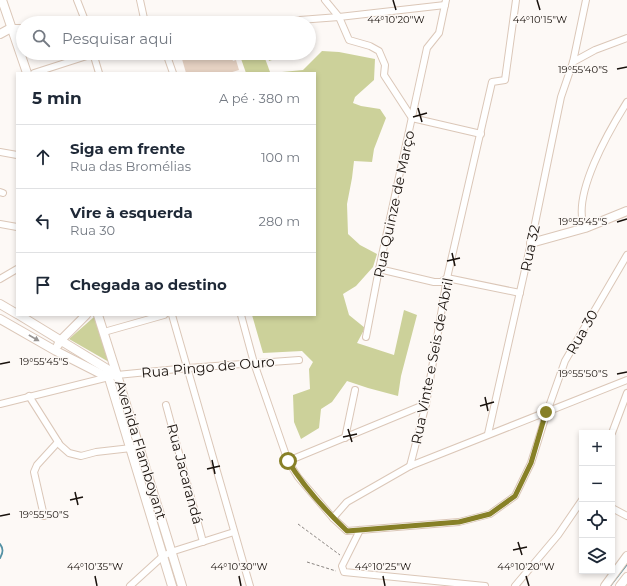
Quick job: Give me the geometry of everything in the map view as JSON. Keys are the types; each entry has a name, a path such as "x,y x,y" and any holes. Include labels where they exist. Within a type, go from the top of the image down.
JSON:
{"street":[{"path":"2,0 16,42"},
{"path":"77,0 83,16"},
{"path":"140,0 143,16"},
{"path":"325,0 339,17 349,40 370,46 379,51 385,65 384,75 412,118 481,134"},
{"name":"Rua Vinte e Seis de Abril","path":"410,466 426,404 448,278 492,82 505,80 516,0"},
{"name":"Rua 32","path":"488,434 531,244 561,97 573,62 586,0"},
{"path":"316,19 339,17 446,2"},
{"name":"Rua Quinze de Março","path":"366,337 379,269 427,48 439,33 446,2"},
{"path":"0,34 11,28 16,28"},
{"path":"573,62 595,50 627,38"},
{"path":"22,60 27,72"},
{"path":"37,72 72,60"},
{"path":"95,60 100,72"},
{"path":"168,60 173,72"},
{"path":"585,228 581,221 582,197 587,178 614,122 627,102"},
{"path":"0,152 16,155"},
{"path":"531,244 585,228 627,211"},
{"path":"0,224 16,227"},
{"name":"Rua 30","path":"333,518 347,531 459,522 490,514 515,496 531,463 546,412 565,361 627,255"},
{"path":"379,269 434,282 441,282 448,278 520,293"},
{"path":"0,279 16,270"},
{"path":"0,304 16,313"},
{"path":"21,316 117,375"},
{"path":"56,351 60,341 85,316"},
{"name":"Avenida Flamboyant","path":"98,316 182,586"},
{"path":"104,332 160,316"},
{"path":"172,316 250,586"},
{"path":"241,316 254,363 288,461 298,477 333,518 347,502 410,466 627,380"},
{"path":"0,319 56,351 109,378"},
{"name":"Rua Pingo de Ouro","path":"0,404 117,375 300,360"},
{"name":"Avenida Flamboyant","path":"109,378 129,449 172,586"},
{"path":"346,438 355,390"},
{"path":"613,430 627,393"},
{"path":"29,396 60,445 69,452 81,456 96,452 140,447"},
{"path":"288,461 426,404"},
{"name":"Rua Jacarandá","path":"166,405 203,542"},
{"path":"44,516 34,472 36,465 58,442"},
{"path":"515,586 558,535 581,502"},
{"path":"615,510 627,516"},
{"path":"360,530 342,566 343,571 485,586"},
{"path":"130,586 163,556 234,532"},
{"path":"605,586 627,556"},
{"path":"620,586 627,577"}],"path":[{"path":"298,524 311,535 346,559"},
{"path":"307,562 335,572 343,571"}],"green space":[{"path":"322,51 339,52 375,59 374,80 355,97 353,103 380,109 386,118 374,149 372,162 354,161 347,204 348,234 360,245 377,254 373,267 356,286 343,294 349,315 365,328 357,343 394,355 404,310 417,315 401,376 398,396 347,381 332,402 321,409 319,428 301,439 294,422 293,395 310,389 309,369 313,362 302,351 263,353 252,316 316,316 316,72 282,72 303,70 313,60 316,60 316,57"},
{"path":"241,60 266,60 270,72 246,72"},
{"path":"94,317 109,362 69,339"}],"building":[{"path":"182,60 236,60 239,70 232,72 186,72"}],"waterway":[{"path":"0,544 3,551 0,558"},
{"path":"610,586 627,564"}],"route":[{"path":"288,461 298,477 333,518 347,531 459,522 490,514 515,496 531,463 546,412"}]}
